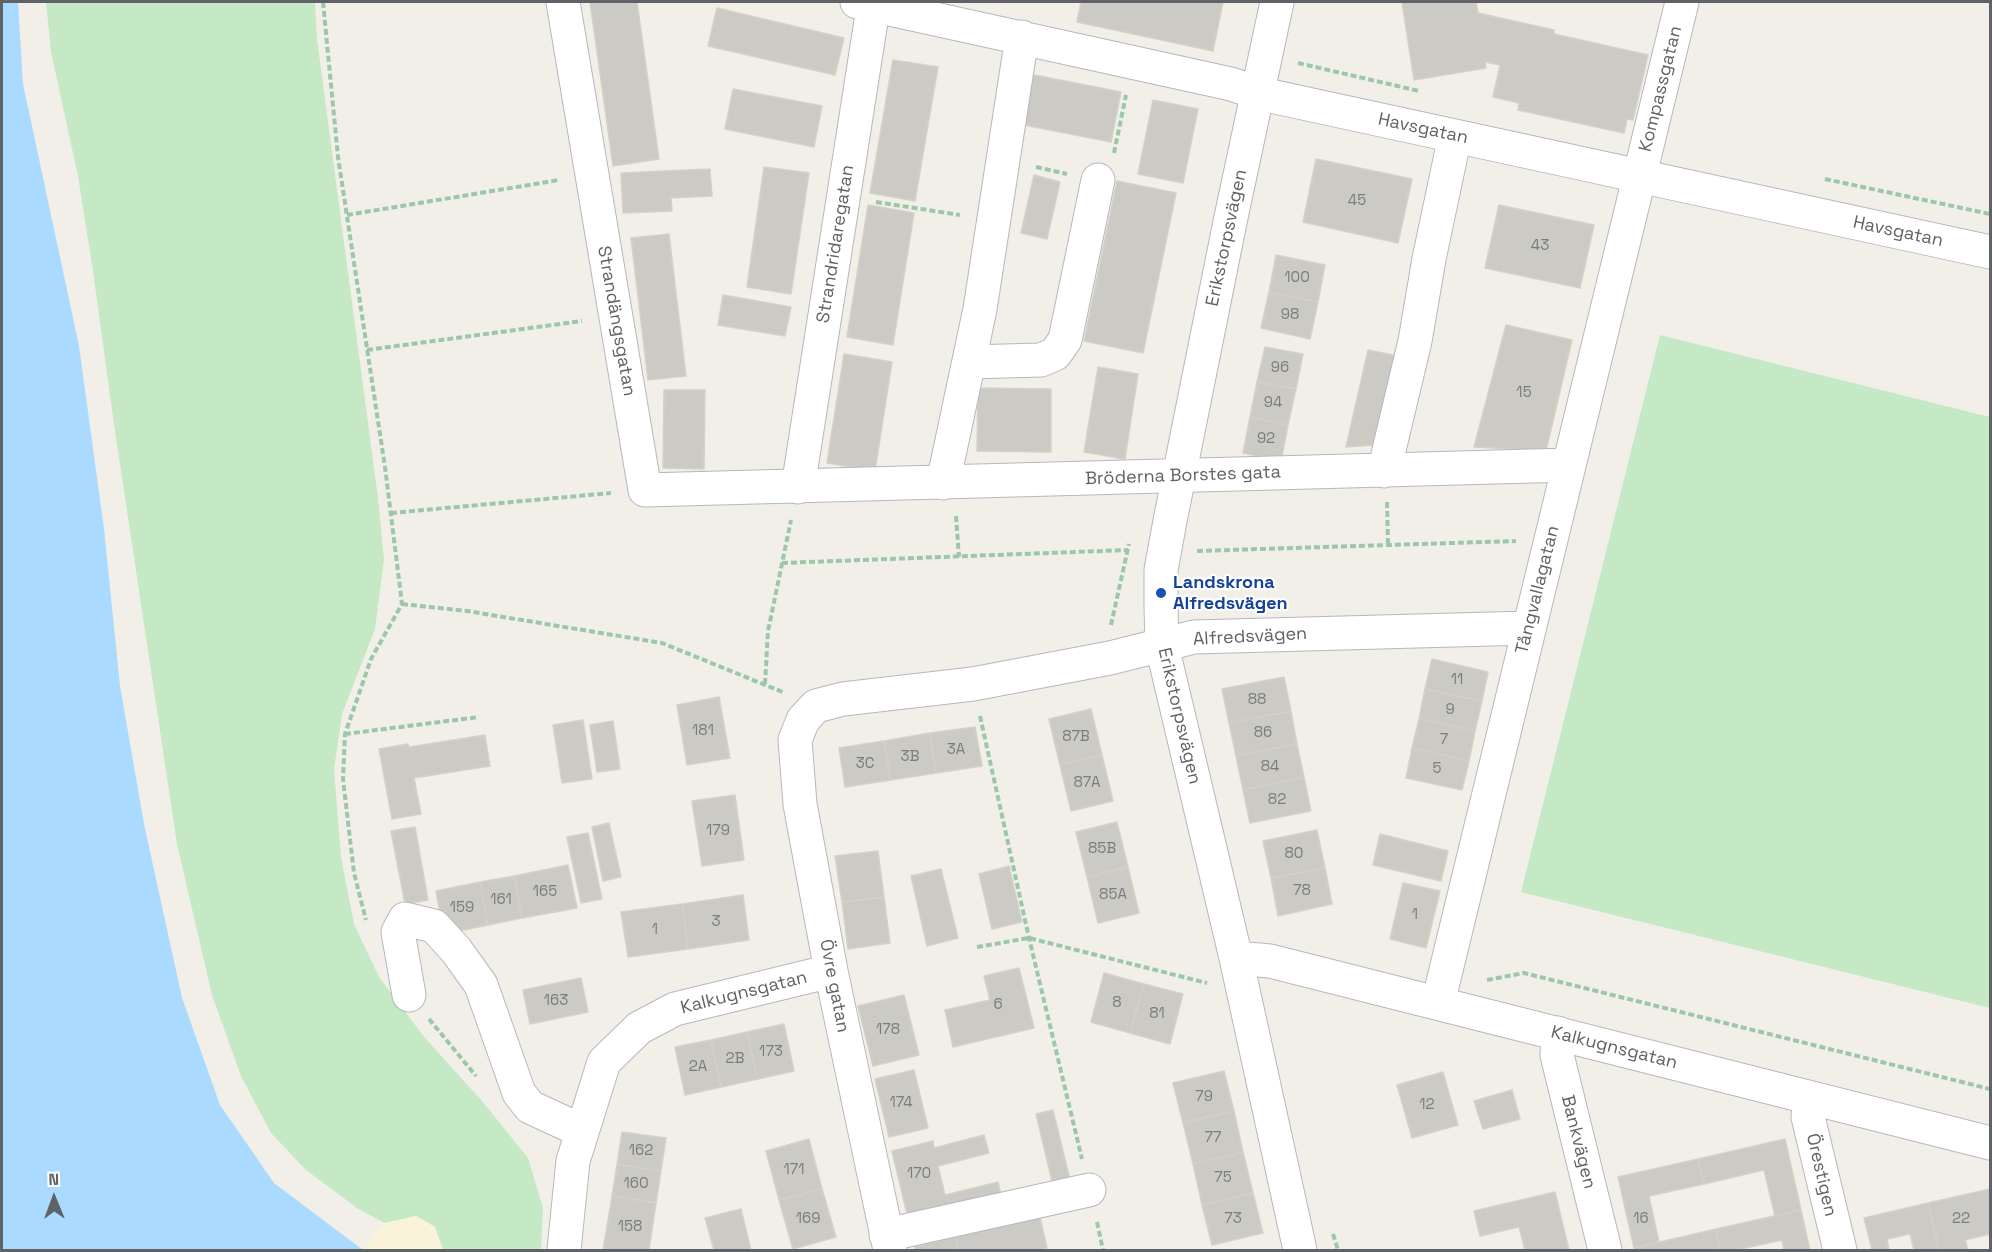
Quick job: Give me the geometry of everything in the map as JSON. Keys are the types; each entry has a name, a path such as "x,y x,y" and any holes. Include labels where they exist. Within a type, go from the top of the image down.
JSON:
{"street":[{"name":"Strandängsgatan","path":"563,2 645,489"},
{"name":"Erikstorpsvägen","path":"1277,2 1161,570 1162,646 1236,958 1300,1251"},
{"name":"Kompassgatan","path":"1639,176 1682,2"},
{"name":"Havsgatan","path":"868,3 1232,84 1257,93 1990,252"},
{"name":"Strandridaregatan","path":"798,487 843,196 868,3"},
{"path":"950,497 969,362 980,309 1022,37"},
{"path":"1385,484 1455,136"},
{"name":"Tångvallagatan","path":"1441,988 1639,176"},
{"path":"969,362 1041,360 1055,354 1065,340 1098,180"},
{"name":"Bröderna Borstes gata","path":"798,487 950,497 1179,476 1385,484 1569,465"},
{"path":"645,489 798,487"},
{"name":"Alfredsvägen","path":"809,713 843,699 973,684 1210,636 1529,628"},
{"name":"Övre gatan","path":"809,713 795,740 800,804 831,971 887,1246"},
{"path":"409,995 398,932 405,919 434,926 456,950 481,985 519,1093 530,1107 582,1131 573,1161 564,1251"},
{"name":"Kalkugnsgatan","path":"1236,958 1270,961 1441,988 1558,1033 1990,1143"},
{"name":"Kalkugnsgatan","path":"582,1131 604,1062 639,1028 675,1009 831,971"},
{"name":"Bankvägen","path":"1558,1033 1557,1055 1605,1251"},
{"name":"Örestigen","path":"1810,1099 1808,1117 1840,1251"},
{"path":"887,1246 1089,1190"}],"path":[{"path":"322,2 338,157 391,513 402,604 467,611 662,643 765,684 809,713"},
{"path":"1003,159 1108,183 1127,92"},
{"path":"347,215 592,175"},
{"path":"843,196 994,220"},
{"path":"367,350 616,317"},
{"path":"1385,484 1388,545"},
{"path":"765,684 768,631 798,487"},
{"path":"391,513 645,489"},
{"path":"950,497 959,557"},
{"path":"1194,560 1198,541"},
{"path":"1196,551 1524,541"},
{"path":"782,563 1128,550"},
{"path":"973,684 1029,938 1103,1251"},
{"path":"345,734 479,717"},
{"path":"977,947 1029,938 1242,992"},
{"path":"1441,988 1524,973 1990,1089"},
{"path":"1332,1229 1338,1251"}],"green space":[{"path":"46,2 315,2 317,39 378,498 384,560 375,629 342,714 334,769 341,857 354,924 379,977 425,1038 482,1101 528,1158 543,1208 541,1250 443,1250 435,1227 416,1216 385,1223 357,1208 306,1170 271,1133 241,1076 212,995 177,844 93,271 78,176 51,52"},
{"path":"1660,335 1990,417 1990,1008 1521,892"}],"sand":[{"path":"416,1216 435,1227 443,1250 363,1250 385,1223"}],"water":[{"path":"2,2 18,2 23,84 79,346 104,529 120,686 144,824 182,998 220,1105 274,1183 363,1250 2,1250"}],"building":[{"path":"590,2 637,2 659,159 613,166"},
{"path":"1081,2 1223,2 1213,51 1077,22"},
{"path":"1402,2 1476,2 1478,13 1554,30 1554,34 1648,55 1633,120 1627,119 1624,133 1518,110 1519,103 1493,97 1500,65 1485,62 1486,68 1414,80"},
{"path":"717,8 844,38 835,75 708,46"},
{"path":"893,60 938,67 915,201 870,193"},
{"path":"1029,74 1121,92 1111,142 1019,124"},
{"path":"733,89 822,106 814,147 725,129"},
{"path":"1153,100 1198,109 1183,183 1138,174"},
{"path":"1316,159 1412,179 1398,243 1303,222"},
{"path":"764,167 809,173 791,294 747,287"},
{"path":"710,169 712,196 671,198 672,211 623,213 621,173"},
{"path":"1034,175 1060,182 1047,239 1021,233"},
{"path":"1117,181 1176,193 1143,353 1084,341"},
{"path":"868,205 914,213 893,345 847,337"},
{"path":"1499,205 1594,225 1580,288 1485,268"},
{"path":"669,234 686,376 648,380 631,238"},
{"path":"1276,255 1325,265 1318,302 1269,292"},
{"path":"1269,292 1318,302 1310,339 1261,328"},
{"path":"723,295 791,307 785,336 718,325"},
{"path":"1506,325 1572,340 1546,451 1474,447"},
{"path":"1265,347 1303,354 1296,389 1257,382"},
{"path":"1368,350 1398,356 1375,445 1346,447"},
{"path":"844,354 892,362 875,471 827,463"},
{"path":"1098,367 1138,374 1125,459 1084,452"},
{"path":"1257,382 1296,389 1288,425 1250,417"},
{"path":"978,388 1051,389 1051,452 977,451"},
{"path":"664,390 705,390 704,469 663,468"},
{"path":"1250,417 1288,425 1281,461 1243,453"},
{"path":"1432,659 1488,672 1482,701 1425,689"},
{"path":"1284,677 1291,711 1229,723 1222,689"},
{"path":"1425,689 1482,701 1475,731 1419,719"},
{"path":"719,697 730,758 687,765 677,705"},
{"path":"1091,709 1102,755 1060,765 1049,719"},
{"path":"1291,711 1297,744 1236,756 1229,723"},
{"path":"1419,719 1475,731 1469,761 1412,748"},
{"path":"583,720 592,779 562,783 553,725"},
{"path":"613,721 620,769 597,772 590,725"},
{"path":"975,727 982,766 936,773 930,733"},
{"path":"930,733 936,773 891,780 884,741"},
{"path":"485,735 490,766 414,778 421,814 392,819 379,749 408,744 409,747"},
{"path":"884,741 891,780 845,787 839,748"},
{"path":"1297,744 1304,777 1243,790 1236,756"},
{"path":"1412,748 1469,761 1462,790 1406,778"},
{"path":"1102,755 1113,801 1071,811 1060,765"},
{"path":"1304,777 1311,811 1250,823 1243,790"},
{"path":"735,795 744,860 702,866 692,801"},
{"path":"1117,822 1128,867 1087,877 1076,832"},
{"path":"609,823 621,877 603,881 592,827"},
{"path":"415,827 428,900 405,904 391,831"},
{"path":"1317,830 1325,868 1271,878 1263,841"},
{"path":"588,833 602,899 581,903 567,837"},
{"path":"1380,834 1448,851 1441,881 1373,865"},
{"path":"878,851 884,897 842,902 835,856"},
{"path":"568,865 577,908 522,918 514,876"},
{"path":"1009,866 1022,922 992,929 979,874"},
{"path":"1128,867 1139,913 1098,923 1087,877"},
{"path":"1325,868 1332,904 1278,916 1271,878"},
{"path":"941,869 958,938 927,946 911,876"},
{"path":"514,876 522,918 488,925 480,882"},
{"path":"480,882 488,925 444,934 436,891"},
{"path":"1403,883 1440,891 1426,948 1390,939"},
{"path":"743,895 749,940 688,949 682,904"},
{"path":"884,897 890,943 848,949 842,902"},
{"path":"682,904 688,949 628,957 621,912"},
{"path":"1019,968 1034,1028 953,1047 945,1010 990,1000 984,976"},
{"path":"1104,973 1144,984 1130,1033 1091,1022"},
{"path":"581,978 588,1012 530,1024 523,990"},
{"path":"1144,984 1183,994 1170,1044 1130,1033"},
{"path":"904,995 919,1055 873,1066 858,1006"},
{"path":"784,1024 794,1071 758,1079 747,1032"},
{"path":"747,1032 758,1079 721,1087 711,1040"},
{"path":"711,1040 721,1087 685,1095 675,1047"},
{"path":"914,1070 928,1128 889,1137 875,1079"},
{"path":"1224,1071 1234,1111 1183,1123 1173,1083"},
{"path":"1443,1072 1458,1125 1412,1138 1397,1085"},
{"path":"1512,1090 1520,1119 1483,1129 1474,1101"},
{"path":"1053,1110 1070,1180 1053,1185 1036,1114"},
{"path":"1234,1111 1243,1152 1193,1164 1183,1123"},
{"path":"622,1132 666,1138 661,1171 617,1164"},
{"path":"984,1135 989,1153 938,1166 945,1195 998,1182 1002,1199 909,1222 892,1151 933,1141 934,1148"},
{"path":"809,1139 822,1189 779,1200 766,1151"},
{"path":"1785,1139 1801,1210 1775,1216 1764,1170 1704,1184 1698,1159"},
{"path":"1243,1152 1253,1193 1202,1205 1193,1164"},
{"path":"1698,1159 1704,1184 1649,1196 1659,1242 1634,1248 1618,1177"},
{"path":"617,1164 661,1171 656,1203 612,1196"},
{"path":"822,1189 836,1237 793,1249 779,1200"},
{"path":"1990,1189 1990,1234 1965,1240 1968,1250 1939,1250 1928,1203"},
{"path":"1555,1192 1569,1250 1525,1250 1519,1227 1480,1236 1474,1211"},
{"path":"1253,1193 1263,1233 1212,1245 1202,1205"},
{"path":"612,1196 656,1203 649,1250 603,1250"},
{"path":"1928,1203 1939,1250 1914,1250 1910,1234 1887,1239 1889,1250 1872,1250 1864,1218"},
{"path":"741,1209 751,1250 714,1250 705,1218"},
{"path":"1801,1210 1810,1250 1784,1250 1782,1240 1736,1250 1720,1250 1716,1229"},
{"path":"1040,1217 1047,1248 959,1250 955,1237"},
{"path":"1716,1229 1720,1250 1635,1250 1634,1248"},
{"path":"955,1237 959,1250 915,1250 915,1247"}],"place":[{"name":"Landskrona Alfredsvägen","path":"1161,593"}]}
